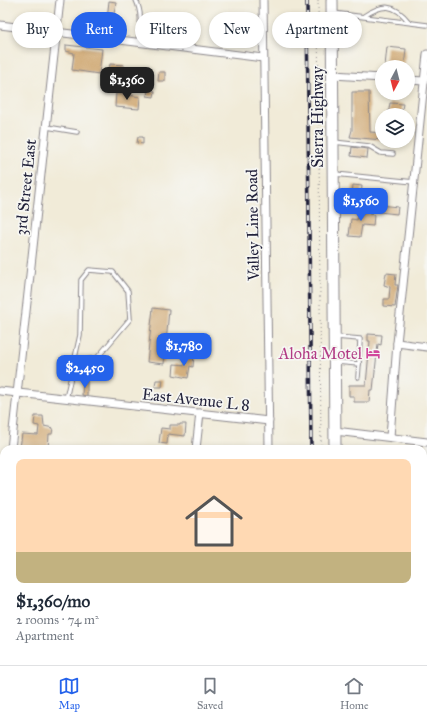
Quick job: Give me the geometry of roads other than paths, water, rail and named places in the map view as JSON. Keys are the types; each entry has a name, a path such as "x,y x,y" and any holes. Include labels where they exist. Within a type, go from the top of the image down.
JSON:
{"main road":[{"name":"Sierra Highway","path":"332,0 332,12"},
{"name":"Sierra Highway","path":"333,48 333,337 335,445"}],"street":[{"name":"3rd Street East","path":"58,12 60,0"},
{"name":"Valley Line Road","path":"263,0 269,445"},
{"path":"0,25 12,26"},
{"path":"63,33 135,43"},
{"name":"3rd Street East","path":"11,445 54,48"},
{"path":"180,48 263,58"},
{"path":"390,437 397,343 427,59"},
{"path":"333,74 375,77"},
{"path":"415,80 425,81"},
{"path":"397,343 427,347"},
{"name":"East Avenue L 8","path":"0,392 200,413 269,422"},
{"path":"196,445 200,413"},
{"path":"335,432 427,442"}],"lane":[{"path":"136,0 141,12"},
{"path":"364,17 375,9 387,7 402,14 408,22"},
{"path":"364,17 427,25"},
{"path":"46,127 77,132"},
{"path":"332,142 369,146 381,153 393,154"},
{"path":"333,174 414,182"},
{"path":"66,399 73,362 80,335 81,280 89,270 113,272 128,291 130,319 97,358 73,362"},
{"path":"333,337 360,339 358,377"},
{"path":"334,362 359,364"}],"railway":[{"path":"307,0 311,445"}],"place":[{"name":"Aloha Motel","path":"373,353"}]}
